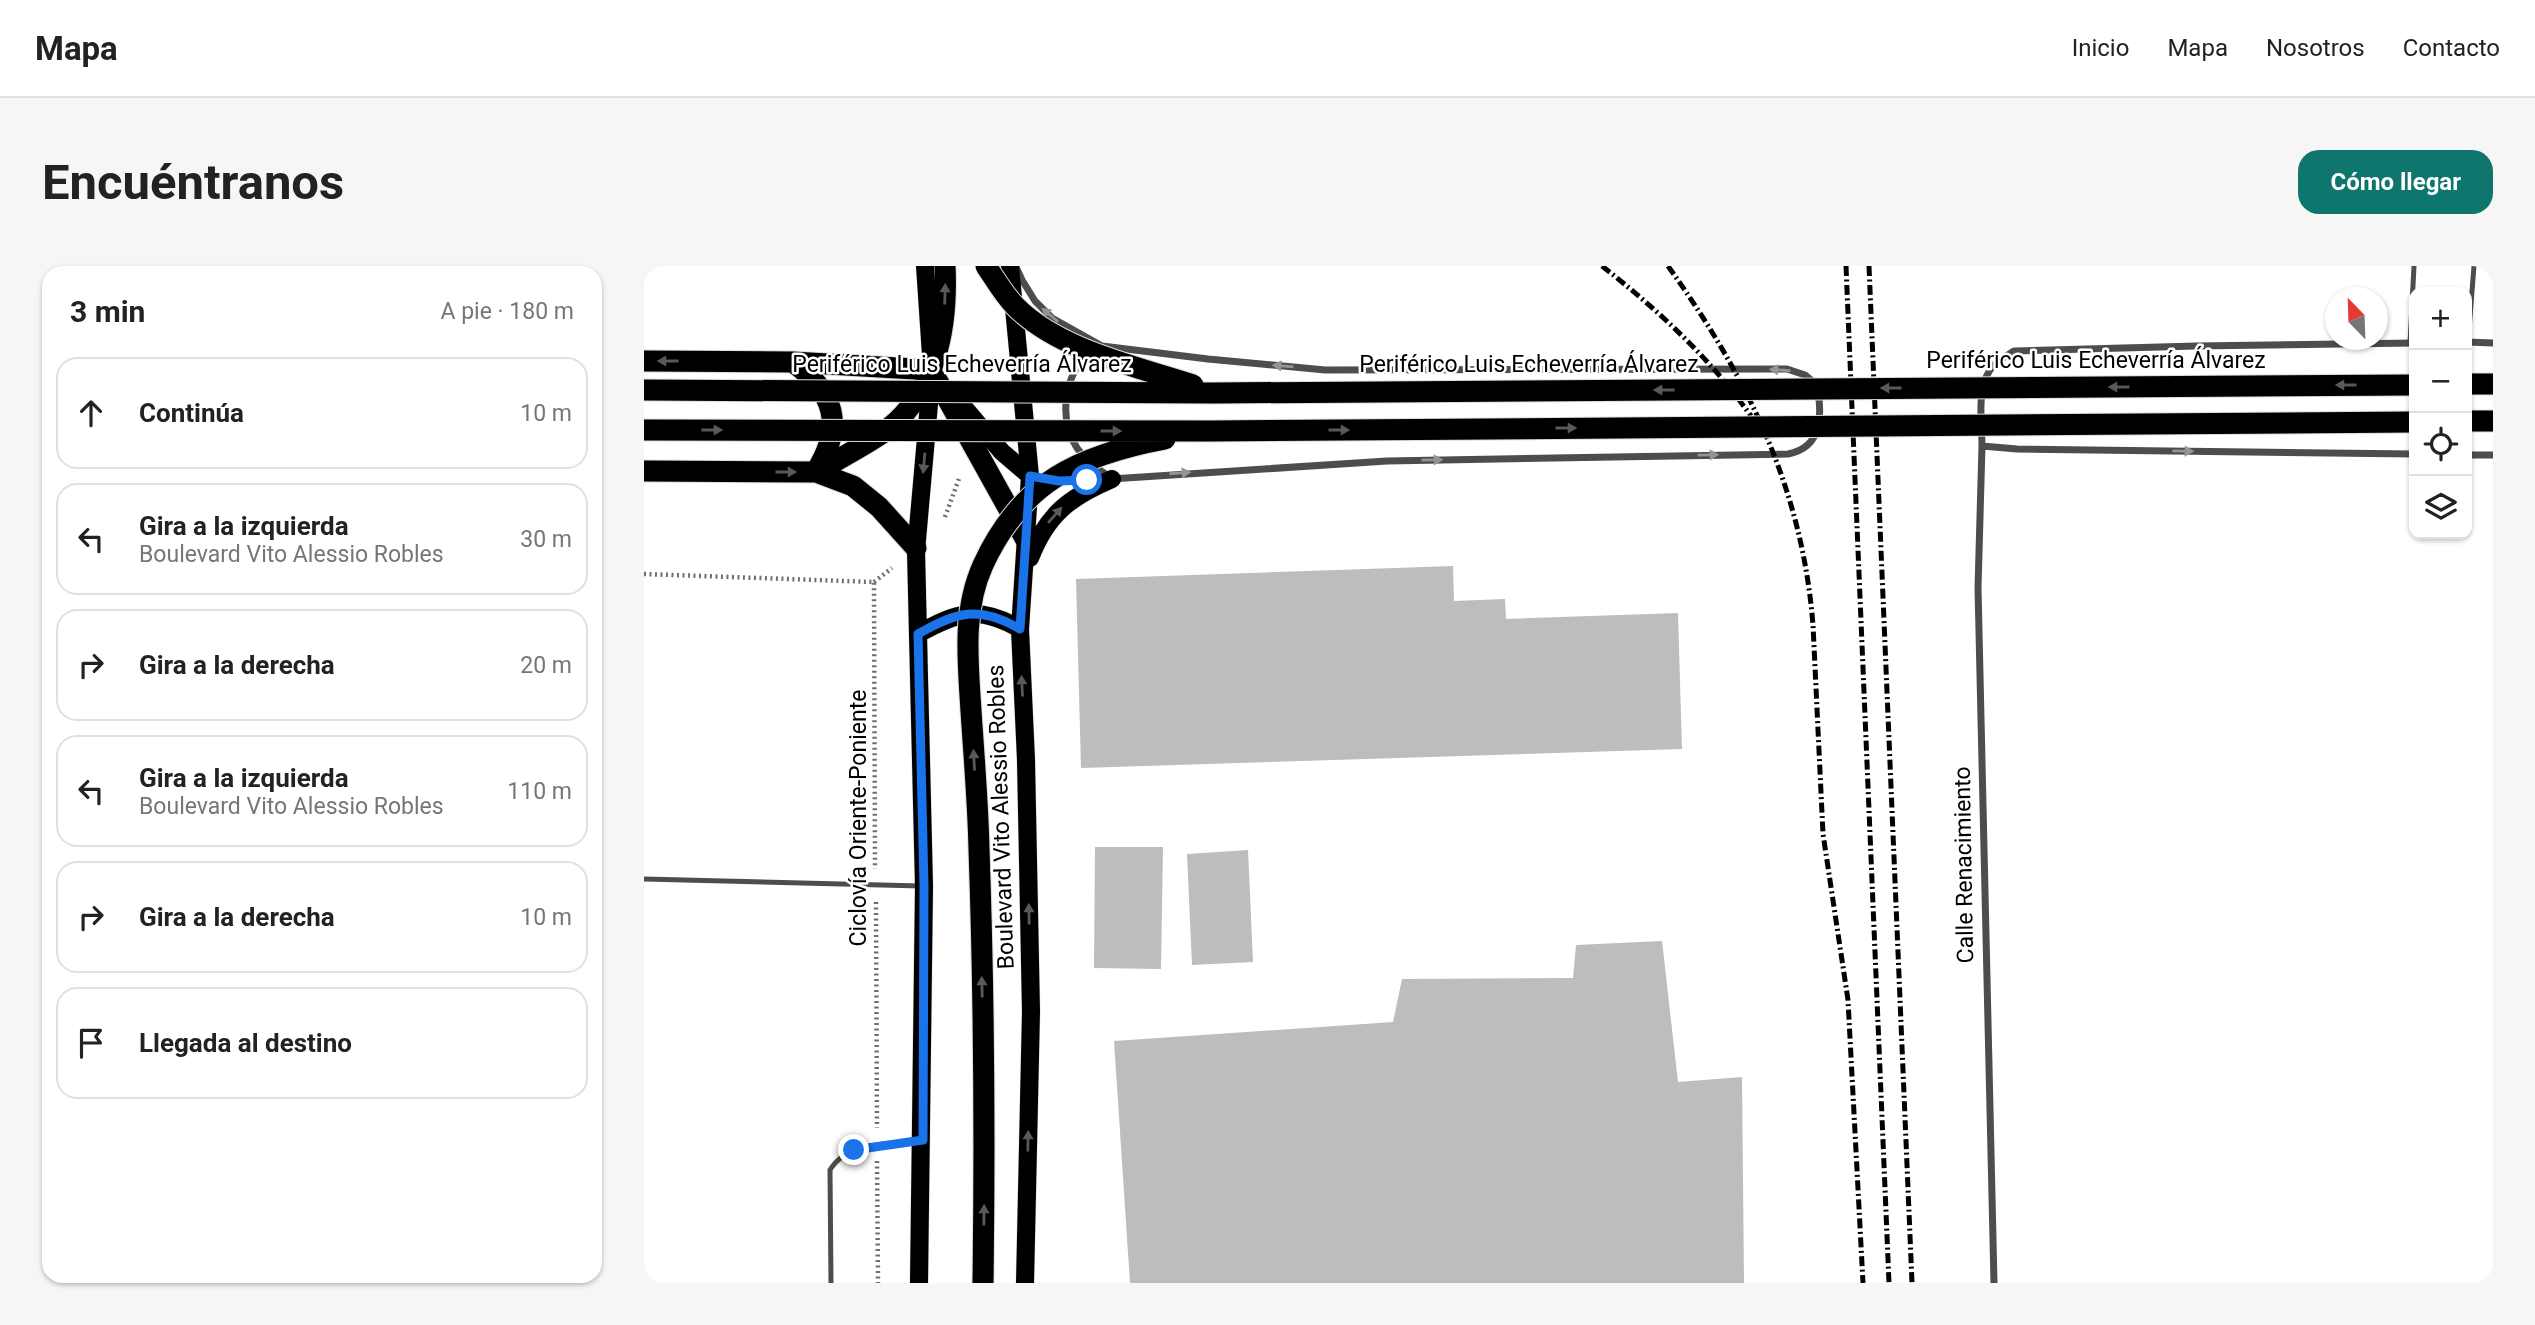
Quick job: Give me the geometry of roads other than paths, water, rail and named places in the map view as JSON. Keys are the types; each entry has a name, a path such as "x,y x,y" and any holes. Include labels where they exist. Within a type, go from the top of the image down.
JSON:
{"highway":[{"path":"816,472 882,433 911,407 932,370 943,327 945,266"},
{"path":"986,266 1013,305 1063,340 1215,393"},
{"path":"644,360 793,362 932,370"},
{"path":"793,362 814,377 828,399 833,425 829,450 816,472"},
{"path":"932,370 1027,540"},
{"path":"2472,384 2493,384"},
{"name":"Periférico Luis Echeverría Álvarez","path":"644,390 1215,393 2409,385"},
{"path":"2472,421 2493,421"},
{"path":"644,430 1211,431 2409,422"},
{"path":"984,1283 985,1142 981,927 968,655 970,604 982,567 998,536 1026,498 1064,471 1102,455 1144,443 1211,431"},
{"path":"644,471 816,472 853,486 879,507 916,548"}],"main road":[{"path":"919,1283 923,1140 924,886 916,548 932,370 925,266"},
{"name":"Boulevard Vito Alessio Robles","path":"1010,266 1030,476 1020,629 1026,760 1031,1011 1025,1283"},
{"path":"932,370 1002,452 1030,476"},
{"path":"1023,575 1038,538 1055,514 1083,492 1112,478"},
{"path":"918,634 946,618 962,615 986,615 1002,619 1020,629"}],"street":[{"path":"1016,266 1035,301 1052,318 1102,346 1325,370 1787,369 1805,375 1817,385 1822,411 1818,429 1810,443 1800,452 1788,454 1387,461 1059,481 1030,476"},
{"path":"2472,342 2493,343"},
{"name":"Calle Renacimiento","path":"1994,1283 1978,588 1982,394 1986,376 1995,363 2014,351 2409,343"},
{"path":"1102,346 1084,357 1072,377 1066,401 1067,425 1076,447 1092,466 1112,478"},
{"path":"1982,446 2017,449 2409,454"},
{"path":"2472,455 2493,456"}],"lane":[{"path":"2413,287 2414,266"},
{"path":"2472,288 2474,266"},
{"path":"644,879 924,886"},
{"path":"831,1283 830,1170 842,1155 854,1150 923,1140"}],"railway":[{"path":"1602,266 1643,300 1701,355 1751,416"},
{"path":"1668,266 1722,350 1766,435 1797,526 1807,575 1813,625 1823,834 1848,1000 1863,1283"},
{"path":"1846,266 1889,1283"},
{"path":"1869,266 1912,1283"}]}
